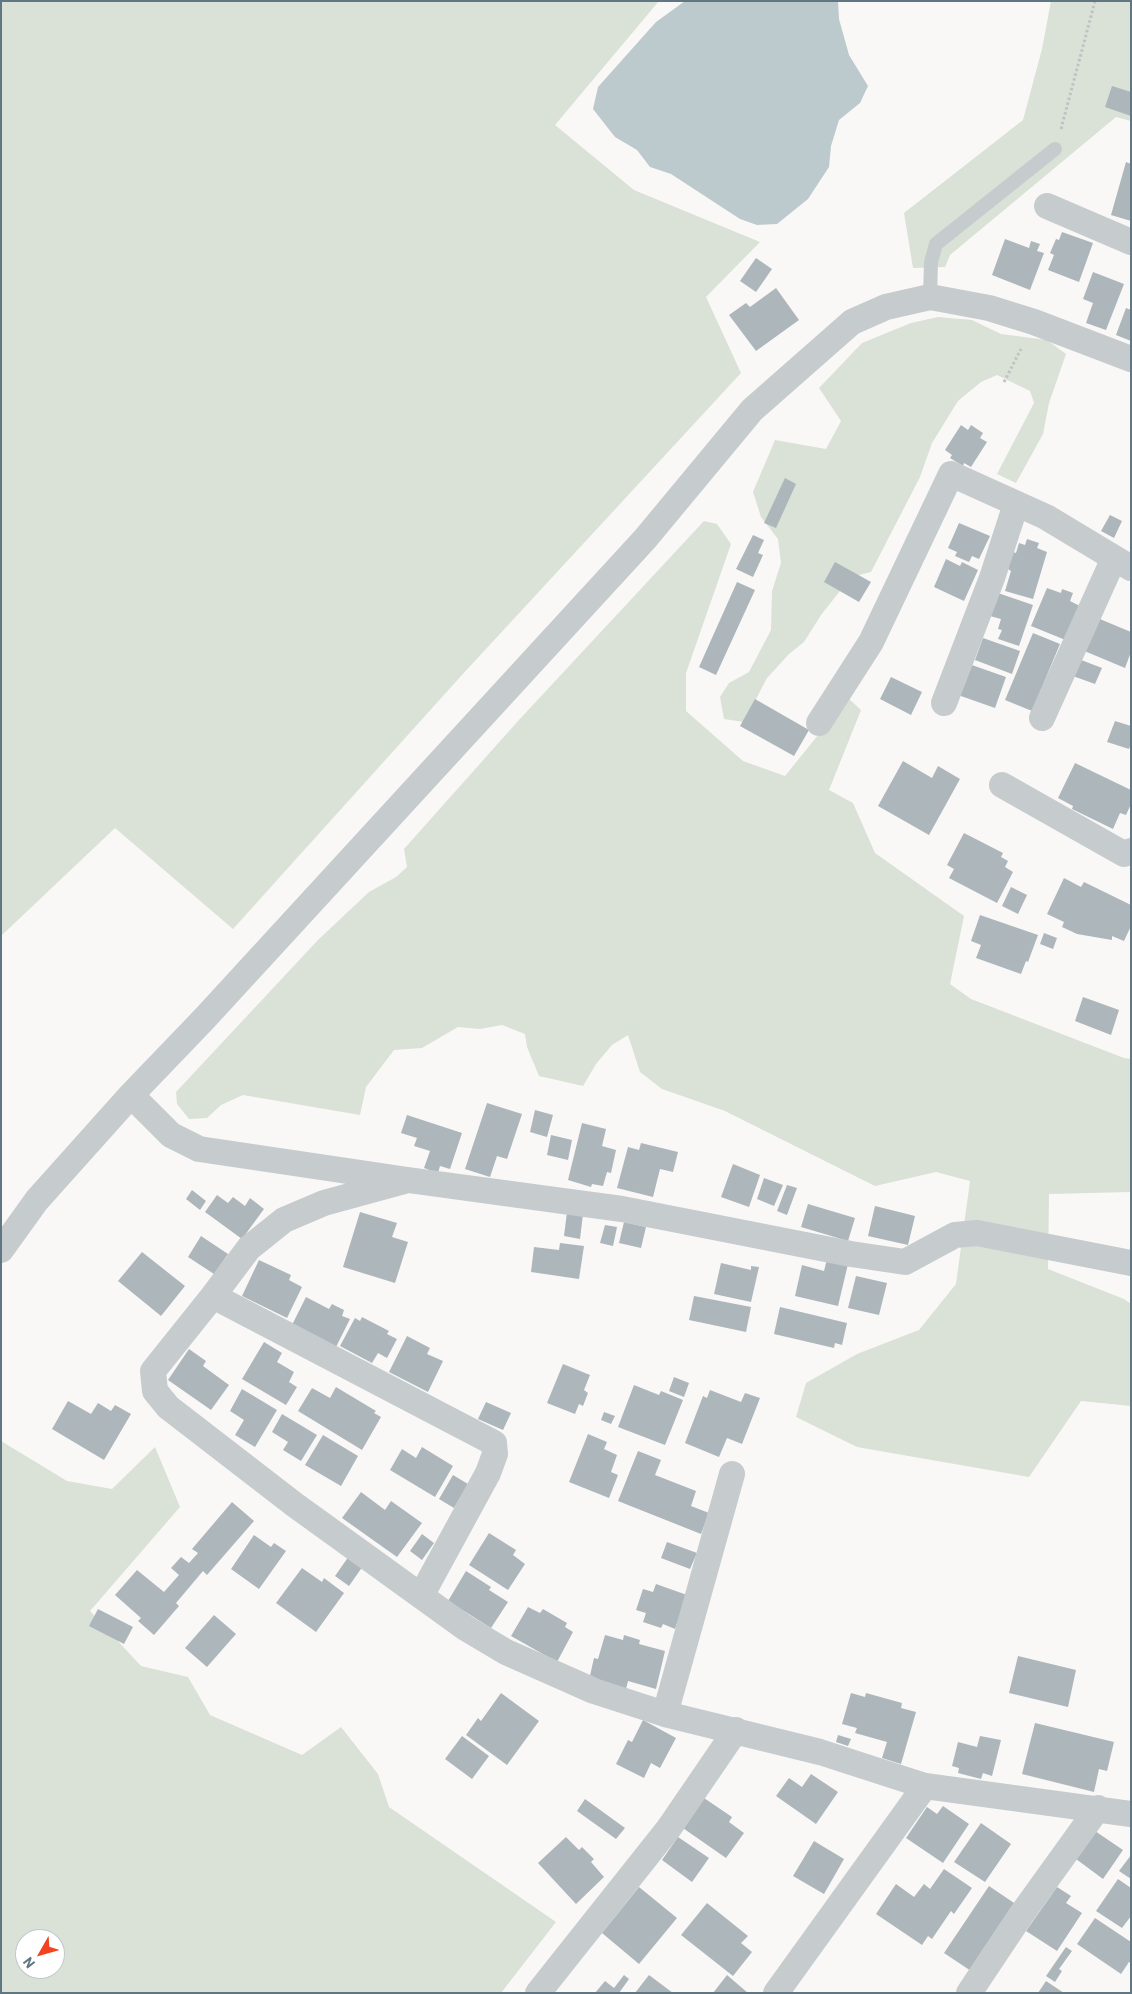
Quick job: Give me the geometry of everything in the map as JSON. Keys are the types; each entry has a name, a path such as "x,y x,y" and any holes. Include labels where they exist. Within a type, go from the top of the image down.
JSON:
{"street":[{"path":"1047,206 1131,242"},
{"path":"1,1250 37,1200 130,1095 218,1005 646,539 752,410 852,322 886,307 930,297 989,308 1034,322 1131,359"},
{"path":"819,723 871,642 951,474 1046,518 1122,563 1042,718"},
{"path":"944,703 992,578 1016,504"},
{"path":"1002,785 1124,854 1131,851"},
{"path":"130,1095 171,1135 199,1149 622,1209 851,1254 905,1262 955,1235 977,1233 1131,1263"},
{"path":"408,1180 324,1203 284,1220 249,1248 153,1371 155,1391 168,1407 295,1505 464,1627 506,1652 594,1691 665,1714 820,1752 925,1786 1098,1808 1131,1814"},
{"path":"213,1296 494,1443 496,1454 488,1473 421,1596"},
{"path":"665,1714 732,1474"},
{"path":"538,1993 669,1828 736,1730"},
{"path":"776,1993 925,1786"},
{"path":"969,1993 1021,1915 1098,1808"}],"lane":[{"path":"930,297 931,262 936,244 1055,149"}],"path":[{"path":"1055,149 1095,1"},
{"path":"1004,382 1034,322"}],"shaded area":[{"path":"1,1 659,1 555,125 634,190 760,242 706,297 741,373 461,676 233,929 115,828 1,936"},
{"path":"685,1 838,1 839,19 849,55 868,86 860,103 839,120 831,146 829,167 808,199 777,224 757,225 740,219 671,174 650,167 637,150 615,137 593,109 598,87 656,22"},
{"path":"1051,1 1131,1 1131,121 1116,117 950,255 945,267 913,268 904,213 1023,120 1042,49"},
{"path":"938,317 972,320 1001,334 1047,340 1066,354 1049,403 1043,434 1016,483 997,474 1034,403 1030,391 997,375 981,382 958,401 932,443 920,477 871,572 851,577 821,615 804,642 789,654 767,678 744,722 724,719 720,697 729,683 749,672 771,630 772,591 781,563 778,539 761,517 753,492 775,440 826,449 841,421 819,388 862,343 911,323"},
{"path":"704,521 717,524 731,544 686,673 686,711 743,761 785,776 848,698 861,710 829,790 853,803 875,853 964,916 950,984 971,999 1124,1058 1131,1059 1131,1192 1049,1194 1048,1269 1124,1299 1131,1304 1131,1406 1081,1401 1029,1477 857,1447 796,1417 806,1383 857,1354 919,1330 956,1284 970,1181 936,1172 875,1186 725,1111 662,1089 640,1072 628,1035 612,1045 596,1064 583,1086 539,1076 527,1047 525,1034 502,1025 480,1029 458,1027 422,1048 394,1050 366,1087 360,1115 243,1095 221,1105 207,1118 189,1119 177,1104 176,1092 318,940 369,892 396,877 407,867 404,849 518,721"},
{"path":"1,1441 67,1481 112,1489 155,1447 180,1507 90,1611 141,1666 188,1677 210,1715 302,1755 341,1727 378,1774 389,1807 556,1922 501,1993 1,1993"}],"building":[{"path":"1112,86 1131,92 1131,116 1105,107"},
{"path":"1126,162 1131,164 1131,221 1111,215"},
{"path":"1062,232 1093,243 1079,282 1048,270 1054,255 1050,253 1056,239 1059,240"},
{"path":"1005,239 1029,248 1031,241 1040,244 1037,251 1044,253 1030,290 992,275"},
{"path":"756,258 772,269 756,292 740,281"},
{"path":"1093,272 1124,284 1106,330 1086,323 1093,303 1083,299"},
{"path":"776,288 799,320 756,351 729,315 746,303 750,307"},
{"path":"1126,308 1131,310 1131,341 1116,335"},
{"path":"961,425 968,430 971,425 983,433 980,438 987,442 971,467 964,463 963,466 950,458 952,455 945,450"},
{"path":"785,478 796,484 776,528 764,523"},
{"path":"1110,515 1122,521 1114,538 1101,531"},
{"path":"959,523 990,536 979,559 972,556 969,562 955,556 957,552 948,548"},
{"path":"753,535 764,540 758,553 763,555 753,577 736,569"},
{"path":"1027,539 1039,543 1037,548 1047,552 1033,599 1005,591 1011,571 1008,569 1013,552 1016,553 1019,543 1025,545"},
{"path":"946,559 960,566 962,562 978,570 964,601 934,587"},
{"path":"835,562 871,582 859,602 824,582"},
{"path":"737,582 755,590 716,675 699,667"},
{"path":"1047,588 1061,593 1062,589 1073,593 1070,601 1082,607 1068,641 1031,626"},
{"path":"998,593 1033,605 1019,646 998,639 1002,630 998,629 1001,619 990,616"},
{"path":"1095,617 1131,632 1131,652 1125,668 1082,650"},
{"path":"1033,633 1060,644 1032,711 1005,700"},
{"path":"983,638 1020,651 1012,674 975,660"},
{"path":"1076,658 1102,668 1095,684 1070,675"},
{"path":"969,664 1006,677 995,708 958,695"},
{"path":"891,677 922,692 911,715 880,699"},
{"path":"755,699 809,730 794,756 740,726"},
{"path":"1115,721 1131,726 1131,744 1129,749 1107,742"},
{"path":"903,761 932,778 938,766 960,779 929,835 878,806"},
{"path":"1075,763 1131,790 1131,804 1126,815 1120,813 1113,829 1072,809 1073,806 1058,798"},
{"path":"964,833 1003,853 1001,857 1008,861 1005,867 1013,872 997,903 949,878 954,869 947,865"},
{"path":"1064,878 1081,887 1084,882 1131,905 1131,926 1124,941 1112,936 1112,940 1077,934 1062,927 1064,922 1047,914"},
{"path":"1011,887 1027,895 1018,914 1002,906"},
{"path":"980,915 1038,935 1028,962 1026,961 1021,974 976,958 981,945 971,941"},
{"path":"1044,933 1057,938 1053,949 1040,944"},
{"path":"1083,997 1119,1010 1111,1035 1075,1021"},
{"path":"487,1103 522,1114 507,1159 497,1156 490,1177 465,1169"},
{"path":"535,1110 553,1115 547,1137 530,1132"},
{"path":"407,1115 462,1133 450,1169 440,1166 438,1173 424,1168 430,1151 414,1146 417,1138 401,1133"},
{"path":"582,1123 606,1129 602,1146 616,1150 611,1173 607,1172 603,1186 592,1184 591,1187 568,1180"},
{"path":"551,1135 572,1140 568,1160 547,1155"},
{"path":"641,1143 678,1152 673,1172 660,1169 653,1197 617,1188 628,1147 639,1150"},
{"path":"733,1164 760,1175 749,1207 721,1197"},
{"path":"764,1178 783,1185 774,1206 757,1199"},
{"path":"787,1185 797,1188 787,1215 777,1211"},
{"path":"192,1190 206,1201 200,1210 186,1199"},
{"path":"217,1195 228,1203 233,1197 245,1206 250,1198 264,1209 242,1239 205,1212"},
{"path":"808,1204 855,1218 848,1241 801,1227"},
{"path":"875,1206 915,1216 908,1245 868,1236"},
{"path":"360,1212 397,1223 392,1237 408,1242 395,1283 343,1267"},
{"path":"567,1212 583,1214 580,1239 564,1236"},
{"path":"624,1222 646,1227 641,1248 619,1243"},
{"path":"605,1225 617,1227 613,1246 600,1243"},
{"path":"201,1236 228,1254 214,1274 188,1257"},
{"path":"560,1243 584,1246 579,1279 531,1272 534,1247 559,1250"},
{"path":"142,1252 185,1286 161,1316 118,1281"},
{"path":"827,1259 848,1264 838,1306 795,1296 802,1265 824,1271"},
{"path":"259,1260 291,1275 289,1280 302,1287 287,1318 242,1296"},
{"path":"721,1263 751,1270 751,1266 759,1267 751,1302 714,1294"},
{"path":"856,1276 887,1283 879,1315 848,1308"},
{"path":"694,1296 751,1307 746,1332 689,1320"},
{"path":"306,1297 329,1309 332,1304 344,1310 342,1316 350,1319 336,1347 292,1325"},
{"path":"780,1307 847,1323 842,1345 835,1343 834,1348 774,1334"},
{"path":"362,1317 389,1331 387,1334 397,1339 387,1358 378,1353 372,1363 340,1346 355,1318 360,1321"},
{"path":"407,1336 430,1348 427,1354 443,1361 428,1392 389,1372"},
{"path":"264,1342 282,1353 277,1362 294,1372 289,1382 297,1387 286,1405 242,1379"},
{"path":"189,1349 206,1361 203,1366 229,1385 211,1410 168,1380"},
{"path":"563,1364 590,1375 584,1390 588,1393 583,1406 579,1404 575,1414 547,1403"},
{"path":"674,1377 689,1383 684,1397 669,1391"},
{"path":"634,1385 659,1395 661,1391 683,1400 665,1445 618,1427"},
{"path":"336,1387 376,1411 374,1413 381,1417 362,1450 298,1411 312,1388 330,1398"},
{"path":"242,1389 277,1410 255,1447 235,1435 244,1420 230,1411"},
{"path":"710,1390 741,1402 745,1393 760,1398 742,1444 727,1438 719,1457 685,1443 703,1396 707,1398"},
{"path":"68,1401 91,1414 98,1403 111,1411 115,1405 131,1414 104,1460 52,1429"},
{"path":"486,1402 511,1413 503,1430 478,1419"},
{"path":"604,1412 615,1416 611,1424 601,1420"},
{"path":"282,1414 317,1435 301,1461 283,1450 288,1442 272,1432"},
{"path":"588,1434 607,1442 604,1449 617,1455 611,1472 618,1475 609,1498 569,1482"},
{"path":"323,1435 358,1456 341,1486 305,1465"},
{"path":"422,1447 453,1466 435,1497 390,1470 402,1449 416,1458"},
{"path":"638,1451 661,1460 655,1475 696,1491 691,1506 709,1513 701,1534 618,1501"},
{"path":"453,1475 468,1484 454,1508 439,1499"},
{"path":"361,1492 385,1510 391,1501 422,1523 397,1557 342,1518"},
{"path":"232,1502 254,1521 207,1575 203,1571 176,1603 179,1606 154,1635 138,1621 141,1618 115,1595 137,1570 164,1592 179,1575 171,1568 181,1557 189,1563 198,1553 192,1549"},
{"path":"489,1533 516,1550 513,1555 525,1564 508,1590 469,1565"},
{"path":"422,1534 434,1543 422,1560 410,1551"},
{"path":"254,1535 271,1547 274,1543 286,1551 259,1589 231,1569"},
{"path":"667,1542 697,1553 690,1569 661,1558"},
{"path":"349,1556 363,1566 349,1586 335,1576"},
{"path":"302,1568 322,1582 324,1578 344,1593 316,1632 276,1603"},
{"path":"466,1571 491,1587 489,1590 508,1602 491,1628 448,1601"},
{"path":"656,1584 687,1595 675,1629 663,1624 661,1628 643,1622 646,1613 636,1610 643,1589 653,1592"},
{"path":"528,1607 540,1613 543,1609 567,1623 565,1627 573,1632 557,1662 511,1636"},
{"path":"98,1609 133,1627 124,1644 89,1626"},
{"path":"214,1615 236,1634 207,1667 185,1648"},
{"path":"605,1635 623,1640 624,1635 640,1640 639,1644 665,1651 656,1689 628,1681 626,1689 589,1680 594,1658 598,1659"},
{"path":"1018,1656 1076,1670 1068,1707 1009,1693"},
{"path":"501,1693 539,1721 507,1765 466,1735 478,1718 481,1721"},
{"path":"851,1693 865,1697 866,1693 902,1703 901,1708 916,1712 901,1764 882,1758 887,1742 855,1733 857,1728 842,1724"},
{"path":"643,1720 676,1738 660,1768 651,1763 644,1778 616,1764 628,1740 632,1742"},
{"path":"1035,1723 1114,1742 1107,1771 1099,1769 1094,1792 1022,1774"},
{"path":"838,1735 851,1739 848,1746 836,1742"},
{"path":"462,1736 489,1756 472,1779 445,1759"},
{"path":"980,1736 1001,1740 992,1776 983,1773 981,1779 958,1773 959,1768 952,1766 958,1742 977,1747"},
{"path":"811,1774 838,1792 816,1824 776,1796 789,1778 802,1787"},
{"path":"701,1796 732,1817 729,1822 744,1833 726,1858 680,1826"},
{"path":"585,1799 625,1828 616,1839 577,1811"},
{"path":"943,1806 969,1824 943,1863 906,1838 927,1807 937,1814"},
{"path":"981,1823 1011,1844 985,1882 954,1862"},
{"path":"1095,1831 1123,1850 1103,1879 1076,1859"},
{"path":"566,1837 579,1850 582,1847 594,1859 591,1862 604,1877 576,1904 538,1863"},
{"path":"678,1837 709,1858 692,1882 662,1860"},
{"path":"814,1841 844,1859 824,1894 793,1876"},
{"path":"1131,1855 1131,1879 1119,1871"},
{"path":"944,1869 972,1888 954,1914 951,1911 932,1939 928,1936 922,1945 876,1914 896,1884 914,1897 924,1884 930,1889"},
{"path":"1118,1879 1131,1888 1131,1916 1122,1928 1096,1911"},
{"path":"989,1886 1017,1905 971,1971 944,1953"},
{"path":"639,1887 677,1918 639,1964 602,1933"},
{"path":"1057,1887 1071,1896 1066,1903 1082,1913 1057,1951 1026,1931"},
{"path":"707,1903 748,1936 741,1943 752,1952 733,1976 681,1935"},
{"path":"1095,1918 1131,1942 1131,1963 1129,1962 1121,1974 1077,1944"},
{"path":"1066,1947 1072,1951 1059,1969 1062,1971 1055,1982 1046,1976"},
{"path":"624,1975 629,1979 619,1993 595,1993 605,1981 614,1988"},
{"path":"649,1975 673,1993 635,1993"},
{"path":"727,1975 748,1993 713,1993"},
{"path":"1046,1981 1064,1993 1038,1993"}]}
